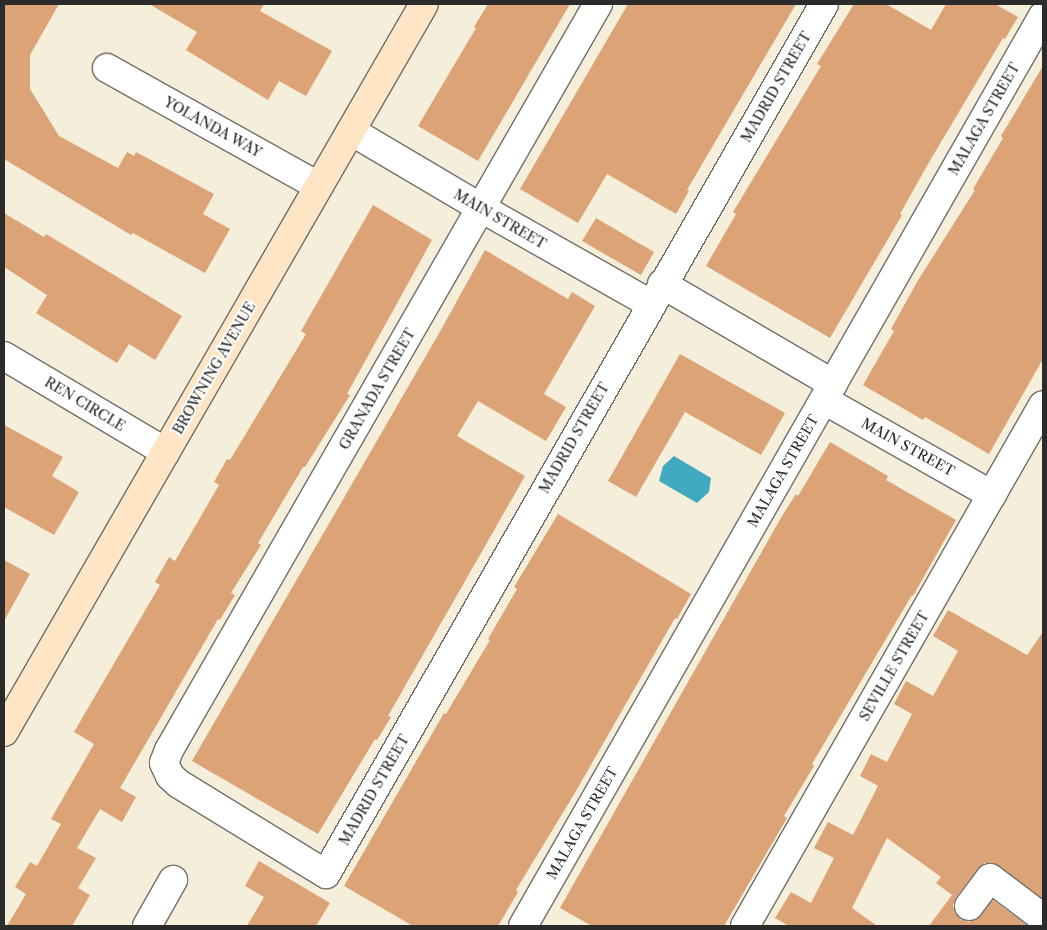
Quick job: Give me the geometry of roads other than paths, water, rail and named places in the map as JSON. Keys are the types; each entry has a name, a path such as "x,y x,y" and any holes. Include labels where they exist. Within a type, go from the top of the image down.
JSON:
{"street":[{"name":"BROWNING AVENUE","path":"8,715 166,452 424,4"},
{"name":"GRANADA STREET","path":"326,874 170,776 164,762 169,750 598,4"},
{"name":"MADRID STREET","path":"326,874 824,4"},
{"name":"MALAGA STREET","path":"523,926 1043,16"},
{"name":"YOLANDA WAY","path":"107,68 318,186"},
{"name":"MAIN STREET","path":"351,131 481,208 657,294 828,392 992,495"},
{"name":"REN CIRCLE","path":"4,356 166,452"},
{"name":"SEVILLE STREET","path":"744,926 1043,405"},
{"path":"969,906 990,878 1043,918"},
{"path":"147,926 173,880"}],"water":[{"path":"674,456 711,478 709,492 697,503 659,481 663,466"}]}
